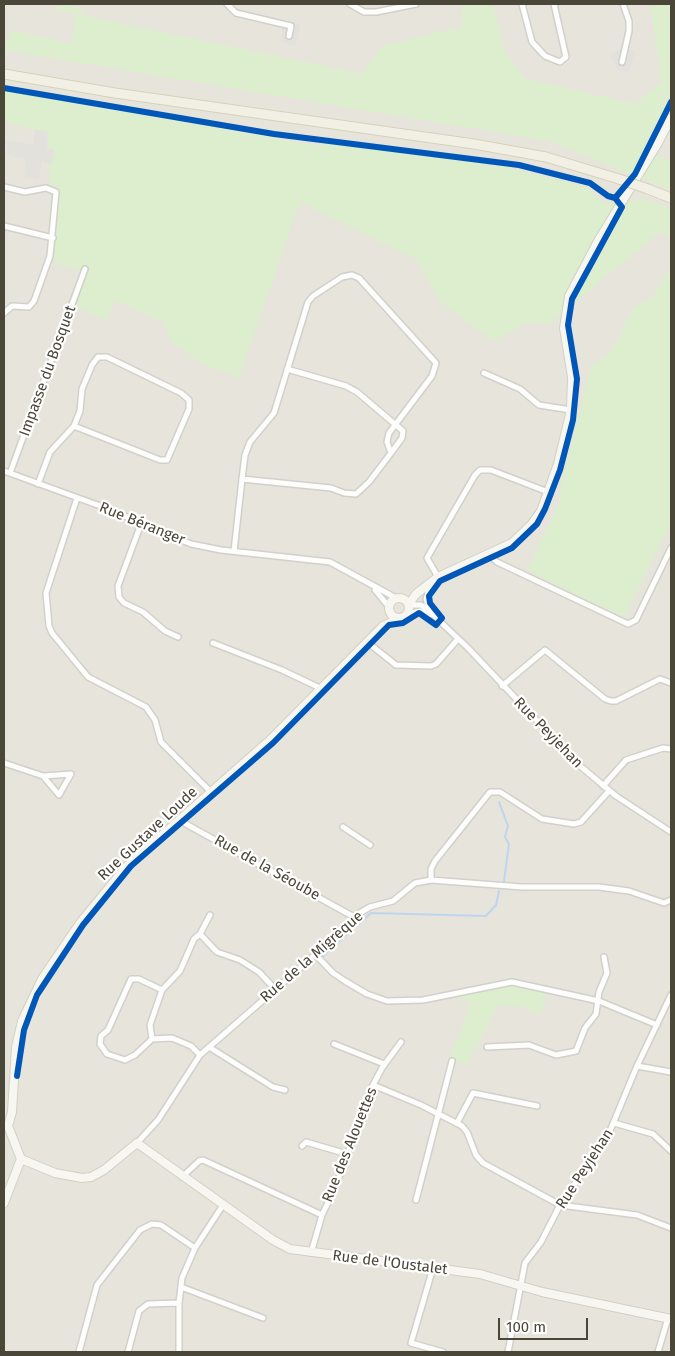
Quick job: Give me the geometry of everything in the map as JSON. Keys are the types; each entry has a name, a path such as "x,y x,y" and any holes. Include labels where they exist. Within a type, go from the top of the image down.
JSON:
{"main road":[{"path":"4,74 115,93 474,144 546,157 619,179 671,198"}],"street":[{"path":"227,4 236,12 291,26 289,36"},
{"path":"350,4 364,12 376,12 416,4"},
{"path":"522,4 532,42 545,56 560,62 566,57 554,4"},
{"path":"622,4 629,22 629,31 622,62"},
{"path":"416,594 392,601 389,609 393,616 399,619 408,614 409,605 416,594 435,579 506,546 520,536 537,517 548,492 562,449 571,410 572,377 564,328 569,296 598,241 658,143 671,118"},
{"path":"4,187 25,192 46,188 56,192 53,238 48,265 32,305 25,308 12,306 4,313"},
{"path":"4,226 53,238"},
{"name":"Impasse du Bosquet","path":"10,473 85,269"},
{"path":"234,551 247,449 274,414 310,299 342,277 352,275 359,278 436,363 432,376 387,437 391,453"},
{"path":"38,484 50,452 74,426 80,411 82,389 92,365 98,357 107,357 181,394 189,400 189,410 167,460 160,460 74,426"},
{"path":"242,479 331,488 344,493 356,494 369,482 404,435 403,431 396,424 352,388 287,370"},
{"path":"484,373 520,389 539,405 571,410"},
{"path":"435,579 428,558 475,475 480,470 491,470 548,492"},
{"name":"Rue Béranger","path":"4,471 77,498 190,544 330,562 397,598"},
{"path":"77,498 46,593 48,626 88,677 146,707 155,720 161,742 211,792"},
{"path":"141,524 118,586 119,597 124,603 143,612 165,632 178,636"},
{"path":"488,554 499,564 628,624 636,620 671,548"},
{"name":"Rue Peyjehan","path":"435,579 426,603 437,619"},
{"name":"Rue Béranger","path":"370,584 384,598 389,609"},
{"path":"397,598 404,599 409,605"},
{"name":"Rue Peyjehan","path":"409,605 424,606 458,639 559,746 603,786 671,832"},
{"name":"Rue Gustave Loude","path":"384,626 389,609"},
{"name":"Rue Peyjehan","path":"408,614 422,611 437,619"},
{"name":"Rue Gustave Loude","path":"6,1126 12,1112 18,1037 27,1009 42,979 80,923 107,888 127,866 270,740 384,626 399,619"},
{"path":"367,642 396,665 431,666 436,664 458,639"},
{"path":"214,643 282,670 322,689"},
{"path":"502,686 545,650 605,699 611,701 616,701 660,679 671,683"},
{"path":"603,786 626,760 663,748 671,749"},
{"path":"4,763 43,776 72,774 59,794 43,776"},
{"path":"431,880 431,869 435,861 490,792 500,792 542,819 574,824 581,822 609,791"},
{"name":"Rue de la Séoube","path":"180,818 186,824 354,917"},
{"path":"342,827 370,844"},
{"name":"Rue de la Migrèque","path":"20,1159 55,1173 82,1178 91,1177 104,1170 137,1143 158,1120 200,1055 315,954 354,917 364,910 393,900 414,883 431,880 522,887 599,887 629,891 664,903 671,900"},
{"path":"152,1039 151,1020 162,990 180,971 194,939 200,934 210,915"},
{"path":"200,934 217,952 240,960 260,972 275,989"},
{"path":"315,954 345,981 367,994 387,1001 423,1000 507,982 599,1001 657,1025"},
{"path":"487,1047 529,1045 556,1055 573,1052 578,1048 585,1028 596,1014 600,988 607,973 604,957"},
{"path":"162,990 139,979 131,979 108,1030 101,1036 100,1044 104,1052 125,1060 132,1058 152,1039 172,1038 191,1046 200,1055"},
{"name":"Rue Peyjehan","path":"508,1352 525,1263 541,1242 560,1205 601,1148 671,995"},
{"name":"Rue des Alouettes","path":"311,1253 322,1215 335,1188 373,1085 384,1064 401,1042"},
{"path":"334,1044 384,1064"},
{"path":"210,1047 273,1087 285,1090"},
{"path":"416,1200 452,1061"},
{"path":"637,1066 671,1072"},
{"path":"373,1085 457,1123 468,1132 476,1155 485,1165 560,1205 637,1215 671,1228"},
{"path":"457,1123 473,1092 537,1106"},
{"path":"614,1123 653,1134 671,1151"},
{"path":"4,1203 20,1159 6,1126"},
{"path":"302,1146 306,1142 347,1154"},
{"name":"Rue de l'Oustalet","path":"137,1143 223,1206 283,1246 311,1253 480,1274 520,1286 670,1318"},
{"path":"182,1177 198,1161 203,1160 322,1215"},
{"path":"179,1352 181,1343 179,1302 185,1270 195,1248 223,1206"},
{"path":"79,1352 97,1285 140,1230 152,1224 161,1226 195,1248"},
{"path":"433,1268 411,1343 443,1352"},
{"path":"181,1286 263,1318"},
{"path":"128,1352 139,1311 148,1304 179,1302"},
{"path":"658,1352 670,1318"}],"shaded area":[{"path":"4,4 671,4 671,1352 4,1352"},
{"path":"283,20 301,24 296,46 281,42"},
{"path":"622,48 635,51 629,73 617,69 609,55"},
{"path":"35,129 48,132 47,148 54,150 52,164 42,162 39,180 24,177 26,159 6,154 7,147 4,147 4,139 33,145"}],"green space":[{"path":"68,4 73,4 87,14 57,11 59,5 68,6"},
{"path":"463,4 493,4 505,52 526,79 635,104 662,82 650,5 671,4 671,94 667,100 657,132 651,134 644,150 671,161 671,190 549,141 4,50 4,45 13,30 72,44 76,14 362,74 382,46 452,29 460,30"},
{"path":"4,90 319,146 323,142 483,161 588,188 604,204 646,199 671,209 671,237 659,233 548,325 528,322 493,341 439,301 416,259 302,203 295,215 239,378 199,362 170,340 165,323 121,303 113,301 107,321 76,307 86,273 53,261 48,135 4,121"},
{"path":"671,265 671,522 624,618 527,570 561,499 560,489 591,366 611,352 632,310 655,295"},
{"path":"506,985 547,993 540,1014 523,1007 498,1005 475,1051 471,1051 468,1066 449,1057 468,1014 468,1000 458,998 457,995"}],"waterway":[{"path":"499,802 508,826 505,837 509,844 504,881"},
{"path":"361,922 371,913 486,916 496,905 499,891"},
{"path":"323,956 359,923"}],"cycle path":[{"path":"4,88 274,134 519,165 590,183 608,196 615,198 622,207 572,299 568,325 577,379 573,420 560,470 537,524 512,548 440,581 429,596 430,603 442,618 436,625 419,613 403,623 389,625 273,743 131,866 83,925 37,995 24,1030 17,1076"},
{"path":"615,198 635,174 671,102"}]}
